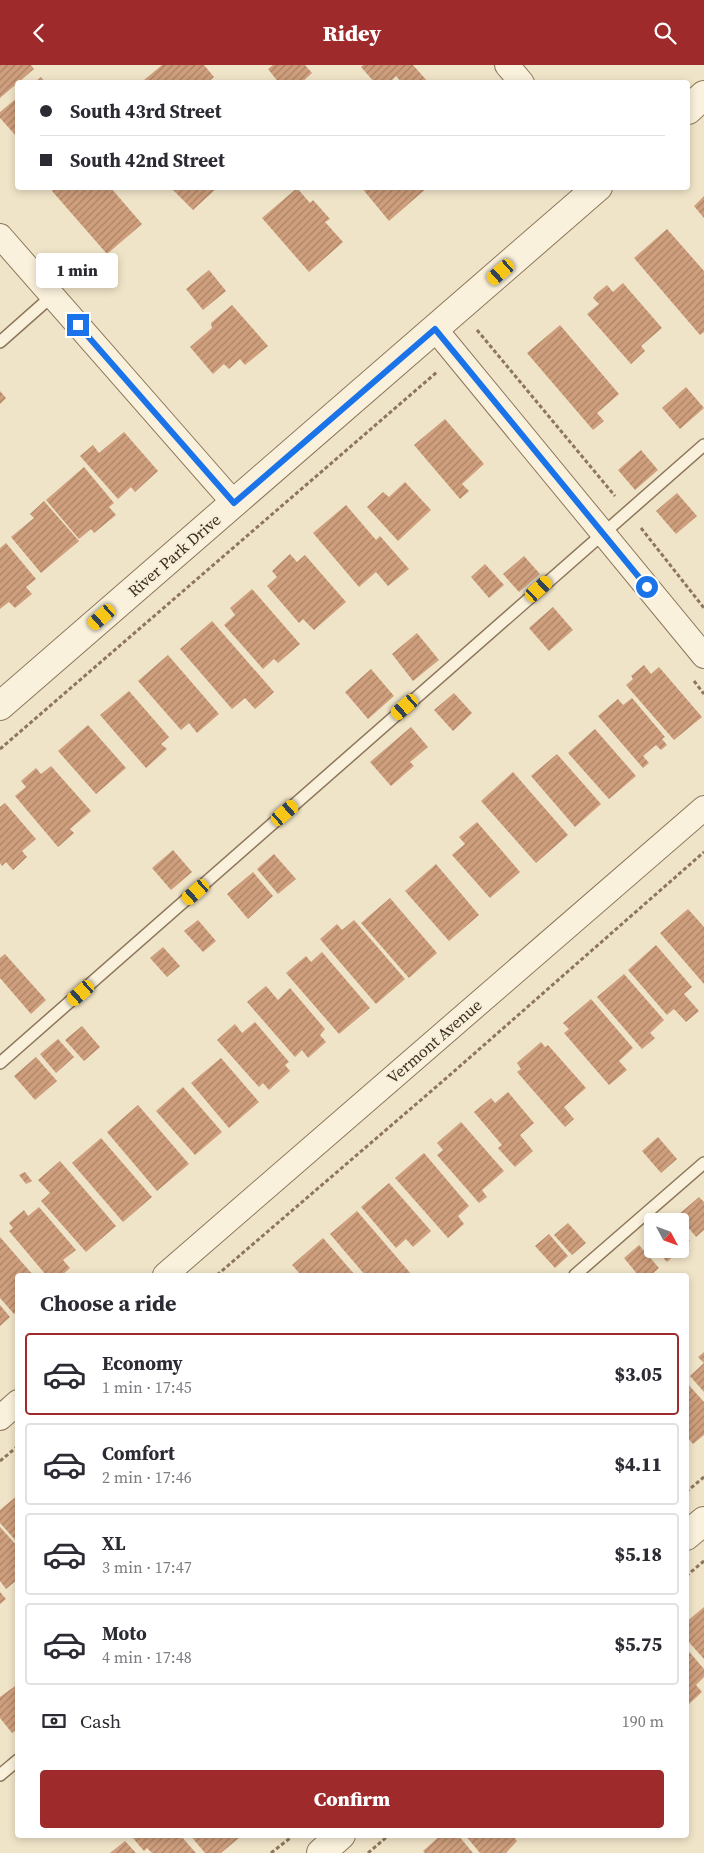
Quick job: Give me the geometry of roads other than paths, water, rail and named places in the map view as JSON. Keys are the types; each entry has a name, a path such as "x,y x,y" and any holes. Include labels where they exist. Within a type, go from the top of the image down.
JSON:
{"street":[{"path":"507,65 520,80"},
{"path":"690,108 704,95"},
{"name":"River Park Drive","path":"0,706 595,190"},
{"path":"0,236 234,503"},
{"path":"435,329 704,656"},
{"name":"Vermont Avenue","path":"167,1273 704,808"},
{"path":"0,1418 15,1406"},
{"path":"689,1534 704,1521"},
{"path":"321,1853 338,1838"}],"lane":[{"path":"0,341 52,296"},
{"path":"0,1063 704,445"},
{"path":"577,1273 704,1163"},
{"path":"0,1775 15,1762"}]}
